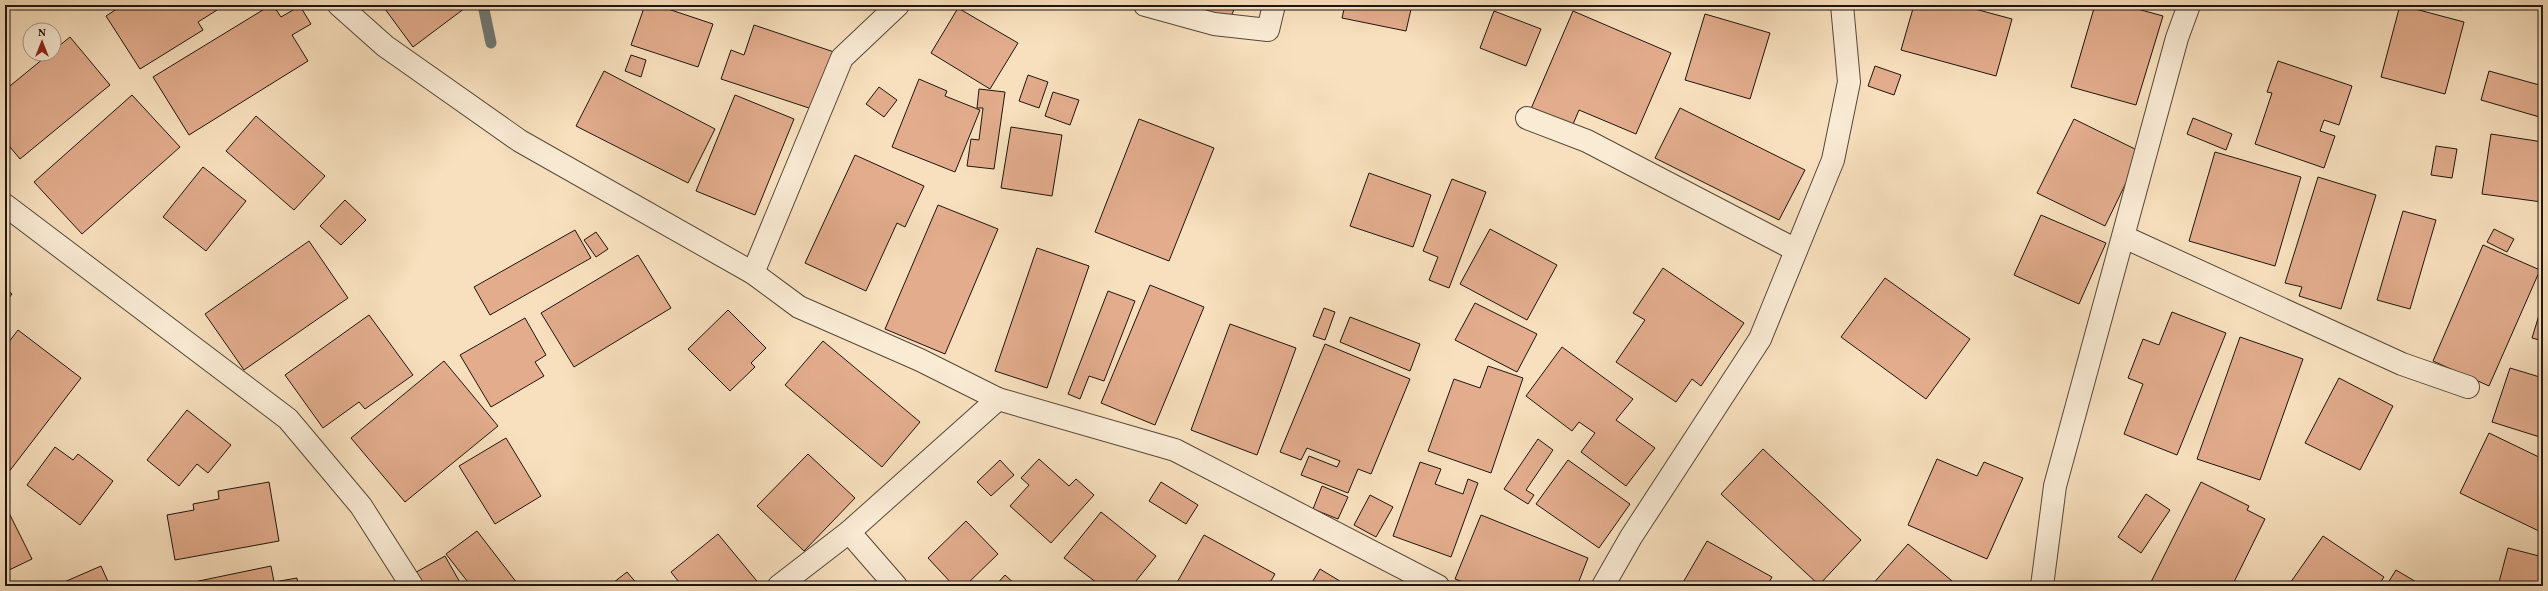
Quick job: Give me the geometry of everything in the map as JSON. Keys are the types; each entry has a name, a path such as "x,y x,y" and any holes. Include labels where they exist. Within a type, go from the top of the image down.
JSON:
{"street":[{"path":"339,5 385,46 520,141 753,273 799,307 920,360 998,399 1175,450 1438,586"},
{"path":"753,273 842,58 898,5"},
{"path":"1145,5 1214,24 1268,30 1274,5"},
{"path":"1603,586 1631,537 1760,339 1833,160 1849,82 1842,5"},
{"path":"2042,586 2055,486 2177,38 2189,5"},
{"path":"1527,118 1587,141 1796,250"},
{"path":"5,205 288,419 361,506 412,586"},
{"path":"2124,237 2402,364 2468,387"},
{"path":"779,586 849,532 998,399"},
{"path":"849,532 896,586"}],"building":[{"path":"123,5 225,5 198,22 203,30 140,69 106,16"},
{"path":"273,5 281,17 300,6 311,24 292,35 308,61 189,135 153,77"},
{"path":"391,5 469,5 413,47 385,9"},
{"path":"645,5 669,5 668,9 713,24 698,67 631,45"},
{"path":"1191,5 1236,5 1229,21"},
{"path":"1345,5 1412,5 1406,31 1342,18"},
{"path":"1914,5 1960,5 2012,19 1996,76 1901,50"},
{"path":"2095,5 2123,5 2163,16 2136,105 2071,87"},
{"path":"2400,5 2464,22 2445,94 2381,77"},
{"path":"2446,5 2463,5 2461,10"},
{"path":"958,8 1018,43 990,89 931,53"},
{"path":"1494,11 1541,29 1526,66 1480,48"},
{"path":"1573,11 1671,53 1636,134 1579,110 1571,129 1530,111"},
{"path":"1705,14 1770,33 1750,99 1685,80"},
{"path":"754,25 837,53 828,84 820,82 812,109 721,79 731,50 744,55"},
{"path":"70,37 110,85 20,159 5,141 5,90 39,62 62,62 62,44"},
{"path":"631,55 646,60 641,77 625,71"},
{"path":"2278,61 2352,86 2339,125 2324,120 2320,131 2335,136 2324,168 2255,144 2272,93 2267,92"},
{"path":"1875,66 1901,75 1894,95 1868,86"},
{"path":"604,71 715,129 688,183 576,126"},
{"path":"2489,71 2543,86 2543,118 2481,100"},
{"path":"1028,75 1048,82 1039,108 1019,101"},
{"path":"919,79 947,91 945,96 980,110 955,172 892,147"},
{"path":"879,87 897,100 884,117 866,104"},
{"path":"979,89 1005,92 994,169 967,166 971,139 979,140 983,108 977,108"},
{"path":"1053,92 1079,100 1070,125 1045,116"},
{"path":"132,95 180,147 82,234 34,182"},
{"path":"735,95 794,119 755,215 696,191"},
{"path":"1680,108 1805,170 1779,220 1655,158"},
{"path":"256,116 325,176 294,210 226,151"},
{"path":"2193,118 2232,134 2226,150 2187,134"},
{"path":"1139,119 1214,148 1169,261 1095,232"},
{"path":"2074,119 2141,152 2105,226 2037,193"},
{"path":"1011,127 1062,135 1052,196 1001,188"},
{"path":"2491,134 2543,142 2542,202 2482,194"},
{"path":"2436,146 2457,149 2452,178 2431,175"},
{"path":"2215,152 2301,177 2275,266 2189,241"},
{"path":"855,155 924,186 905,227 897,223 866,291 805,263"},
{"path":"203,167 246,201 206,251 163,217"},
{"path":"1369,173 1431,195 1413,247 1350,226"},
{"path":"2318,177 2376,195 2341,309 2299,296 2302,287 2285,283"},
{"path":"1452,179 1486,192 1449,288 1429,280 1438,257 1423,251"},
{"path":"345,200 366,220 341,245 320,226"},
{"path":"938,205 998,229 945,354 885,329"},
{"path":"2403,211 2436,220 2410,309 2377,300"},
{"path":"2041,215 2106,243 2079,304 2014,275"},
{"path":"1490,229 1557,265 1527,320 1460,284"},
{"path":"2494,229 2514,239 2507,252 2487,242"},
{"path":"575,230 591,258 490,315 474,287"},
{"path":"596,232 608,249 596,257 584,240"},
{"path":"309,241 348,298 244,370 205,314"},
{"path":"2483,245 2540,270 2489,386 2433,361"},
{"path":"1037,248 1089,266 1047,388 995,371"},
{"path":"638,255 671,308 574,367 541,313"},
{"path":"1663,268 1744,323 1701,386 1692,379 1676,402 1616,362 1645,320 1633,313"},
{"path":"1885,278 1970,339 1926,399 1841,337"},
{"path":"1150,285 1204,307 1155,425 1101,403"},
{"path":"5,288 12,294 5,303"},
{"path":"1108,291 1135,301 1104,381 1089,376 1080,399 1068,394"},
{"path":"2543,302 2543,341 2532,338"},
{"path":"1475,303 1537,334 1517,372 1455,340"},
{"path":"1324,308 1335,312 1325,340 1313,336"},
{"path":"728,310 766,348 751,363 755,367 730,391 688,349"},
{"path":"2172,312 2226,333 2177,455 2124,434 2143,384 2128,378 2143,339 2159,345"},
{"path":"369,315 413,375 365,409 359,402 323,428 285,375"},
{"path":"1350,317 1420,344 1410,371 1340,342"},
{"path":"525,318 546,355 535,362 544,376 491,407 460,355"},
{"path":"1230,324 1296,348 1257,455 1191,430"},
{"path":"18,330 81,378 8,473 5,470 5,347"},
{"path":"2240,337 2303,359 2260,480 2197,459"},
{"path":"823,341 920,422 882,467 785,385"},
{"path":"1325,344 1410,379 1371,474 1358,469 1348,493 1301,475 1309,456 1337,467 1340,461 1307,448 1301,460 1280,452"},
{"path":"1562,347 1633,399 1616,420 1655,448 1626,486 1581,452 1595,433 1579,422 1572,431 1526,396"},
{"path":"444,361 498,426 405,502 351,438"},
{"path":"1488,366 1523,378 1491,473 1428,451 1454,379 1480,388"},
{"path":"2510,368 2543,378 2543,438 2492,422"},
{"path":"2339,378 2393,406 2360,470 2305,443"},
{"path":"187,410 231,445 208,473 197,464 179,486 147,460"},
{"path":"2489,433 2543,459 2543,533 2460,493"},
{"path":"506,438 541,496 495,524 459,466"},
{"path":"1538,439 1553,450 1526,490 1534,495 1528,504 1504,489"},
{"path":"55,447 73,460 78,454 113,481 80,525 27,485"},
{"path":"1763,449 1861,540 1819,585 1721,494"},
{"path":"808,454 855,498 804,551 757,506"},
{"path":"1039,459 1069,486 1076,479 1094,495 1051,543 1010,506 1029,485 1021,478"},
{"path":"1937,459 1977,476 1984,462 2023,478 1987,559 1908,525"},
{"path":"1000,460 1014,475 991,496 977,482"},
{"path":"1568,460 1630,504 1599,548 1536,504"},
{"path":"1420,462 1441,469 1435,484 1463,494 1468,479 1478,483 1451,557 1393,536"},
{"path":"269,482 279,541 175,560 167,515 194,510 193,504 219,499 218,491"},
{"path":"1161,482 1198,505 1186,524 1149,501"},
{"path":"2201,482 2249,506 2247,510 2265,519 2232,586 2149,586"},
{"path":"1322,486 1348,497 1338,519 1313,509"},
{"path":"2146,494 2170,510 2141,553 2118,537"},
{"path":"1370,495 1393,507 1376,537 1354,525"},
{"path":"5,505 32,559 5,572"},
{"path":"1101,512 1156,556 1132,586 1101,586 1064,558"},
{"path":"1481,515 1588,558 1577,586 1474,586 1455,579"},
{"path":"966,521 998,554 965,586 954,586 928,558"},
{"path":"477,531 517,583 514,586 471,586 446,554"},
{"path":"718,534 761,586 682,586 671,572"},
{"path":"1204,535 1275,574 1268,586 1175,586"},
{"path":"2323,536 2384,577 2378,586 2288,586"},
{"path":"1707,541 1772,577 1767,586 1681,586"},
{"path":"1908,544 1958,586 1871,586"},
{"path":"2508,548 2543,557 2543,586 2498,586"},
{"path":"445,556 462,586 417,586 411,575"},
{"path":"101,566 110,586 55,586"},
{"path":"271,566 274,582 297,578 298,586 194,586 194,582"},
{"path":"1320,569 1348,586 1310,586"},
{"path":"2396,570 2423,586 2386,586"},
{"path":"627,572 639,586 609,586"},
{"path":"1005,575 1017,586 995,586"}],"waterway":[{"path":"483,5 491,43"}]}
